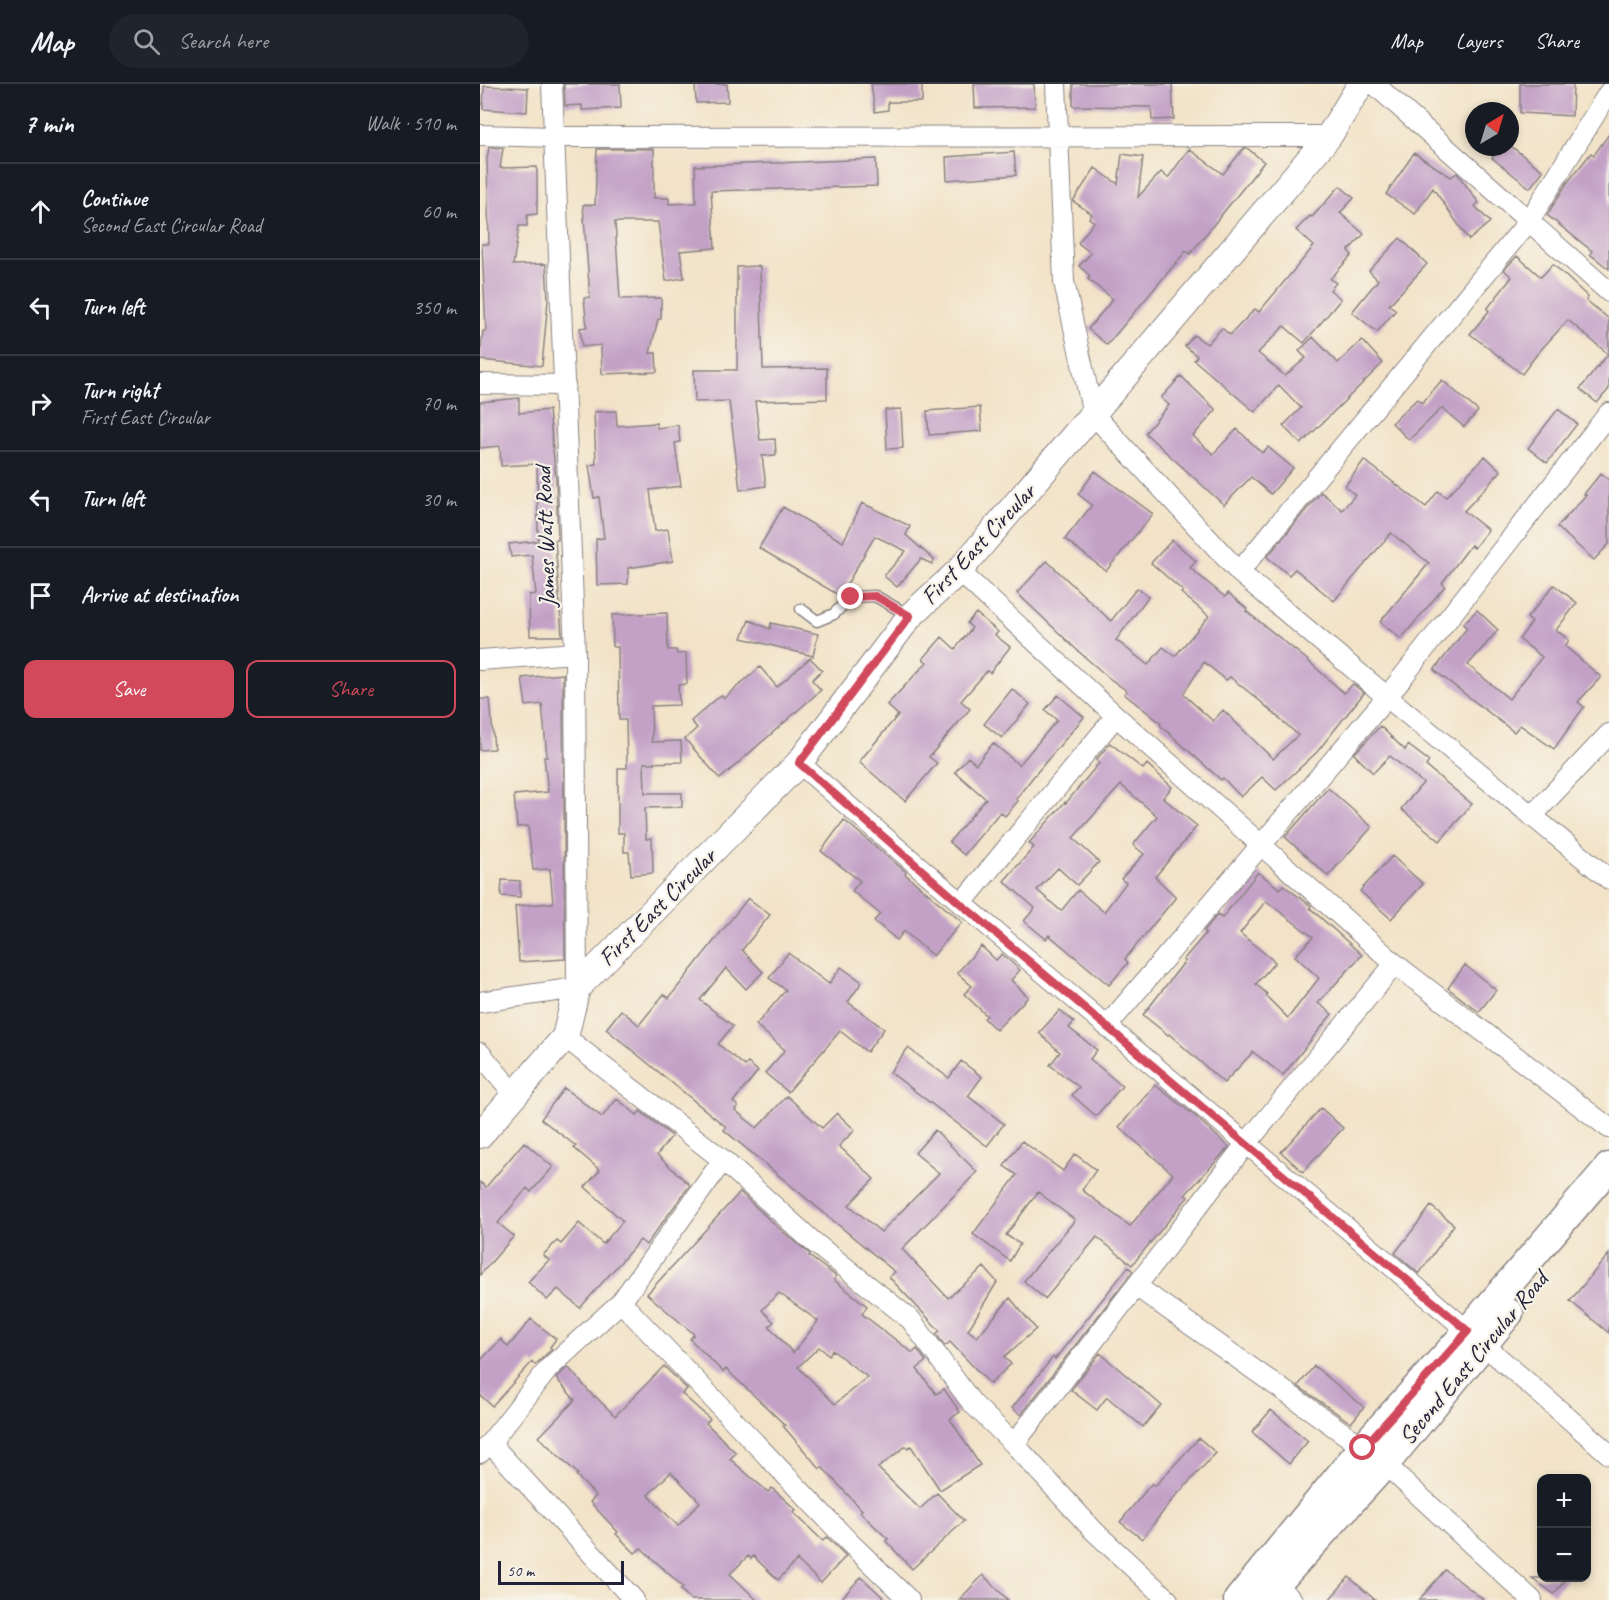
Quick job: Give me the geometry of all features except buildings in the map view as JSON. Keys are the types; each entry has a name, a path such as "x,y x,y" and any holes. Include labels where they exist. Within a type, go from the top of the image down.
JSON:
{"main road":[{"name":"Second East Circular Road","path":"1276,1595 1385,1464 1475,1337 1609,1167"},
{"name":"Second East Circular Road","path":"1238,1600 1363,1448 1475,1337 1609,1195"}],"street":[{"name":"James Watt Road","path":"552,84 575,653 577,988"},
{"path":"1056,84 1064,282 1093,414 1239,572 1609,879"},
{"name":"First East Circular","path":"480,1135 565,1037 577,988 799,763 910,616 959,571 1329,136 1361,84"},
{"path":"1374,84 1609,292"},
{"path":"1239,572 1529,221 1609,92"},
{"path":"480,135 555,137 1329,136"},
{"path":"480,384 565,385"},
{"path":"1107,1026 1387,697 1609,412"},
{"path":"959,571 1116,716 1395,964 1609,1128"},
{"path":"480,660 575,653"},
{"path":"961,904 1116,716"},
{"path":"1532,816 1609,734"},
{"path":"799,763 961,904 1475,1337 1609,1454"},
{"path":"1014,1444 1246,1144 1395,964"},
{"path":"480,1002 577,988"},
{"path":"565,1037 723,1160 811,1240 911,1320 972,1403 1014,1444 1094,1531 1168,1600"},
{"path":"480,1053 515,1095"},
{"path":"634,1600 485,1448 549,1368 621,1302 723,1160"},
{"path":"1136,1286 1363,1448"},
{"path":"621,1302 850,1543 909,1600"},
{"path":"1385,1464 1532,1600"}],"lane":[{"path":"801,609 817,621 834,614 851,597 875,596 910,616"}],"route":[{"path":"851,597 875,596 910,616 799,763 961,904 1468,1331 1363,1448"}]}
